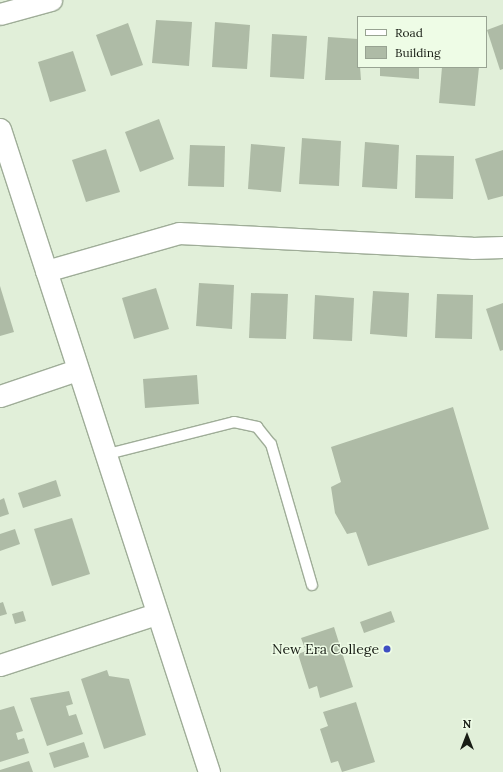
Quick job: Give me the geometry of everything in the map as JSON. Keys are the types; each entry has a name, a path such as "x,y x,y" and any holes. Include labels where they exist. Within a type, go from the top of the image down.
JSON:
{"street":[{"path":"0,14 51,0"},
{"path":"0,130 104,455 209,772"},
{"path":"46,271 179,233 472,248 503,247"},
{"path":"0,396 77,370"},
{"path":"0,665 156,614"}],"lane":[{"path":"104,455 234,422 257,427 271,444 312,585"}],"building":[{"path":"156,20 192,22 189,66 152,63"},
{"path":"215,22 250,25 247,69 212,67"},
{"path":"128,23 143,65 111,76 96,35"},
{"path":"503,24 503,69 500,70 487,30"},
{"path":"272,34 307,36 304,79 270,77"},
{"path":"328,37 357,39 357,68 360,68 361,80 325,80"},
{"path":"73,51 86,91 50,102 38,62"},
{"path":"380,68 419,68 419,79 380,76"},
{"path":"442,68 479,68 475,106 439,103"},
{"path":"159,119 174,159 140,172 125,132"},
{"path":"302,138 341,141 339,186 299,184"},
{"path":"365,142 399,145 397,189 362,187"},
{"path":"251,144 285,147 281,192 248,189"},
{"path":"190,145 225,146 224,187 188,186"},
{"path":"106,149 120,192 86,202 72,160"},
{"path":"503,150 503,196 488,200 475,159"},
{"path":"416,155 454,156 453,199 415,198"},
{"path":"199,283 234,285 232,329 196,326"},
{"path":"0,286 14,332 0,336"},
{"path":"156,288 169,329 134,339 122,298"},
{"path":"373,291 409,293 407,337 370,334"},
{"path":"251,293 288,294 286,339 249,338"},
{"path":"437,294 473,295 472,339 435,338"},
{"path":"315,295 354,298 352,341 313,339"},
{"path":"503,303 503,350 500,351 486,309"},
{"path":"197,375 199,404 145,408 143,379"},
{"path":"453,407 489,529 368,566 356,532 347,534 335,513 331,487 341,482 331,447"},
{"path":"56,480 61,496 23,508 18,493"},
{"path":"4,498 9,514 0,517 0,500"},
{"path":"72,518 90,574 52,586 34,529"},
{"path":"15,529 20,544 0,551 0,534"},
{"path":"3,602 7,614 0,616 0,603"},
{"path":"23,611 26,621 15,624 12,614"},
{"path":"391,611 395,622 364,633 360,622"},
{"path":"334,627 353,687 320,698 317,686 309,689 298,654 306,651 301,638"},
{"path":"107,670 109,676 129,679 146,735 104,749 81,679"},
{"path":"69,691 73,704 66,706 69,716 76,714 83,734 47,746 30,698"},
{"path":"356,702 375,762 342,772 338,761 331,763 320,729 328,726 323,712"},
{"path":"14,706 23,731 16,733 18,740 24,738 29,753 0,762 0,710"},
{"path":"84,742 89,757 54,768 49,753"},
{"path":"29,761 33,772 0,772 0,770"}],"place":[{"name":"New Era College","path":"387,649"}]}
